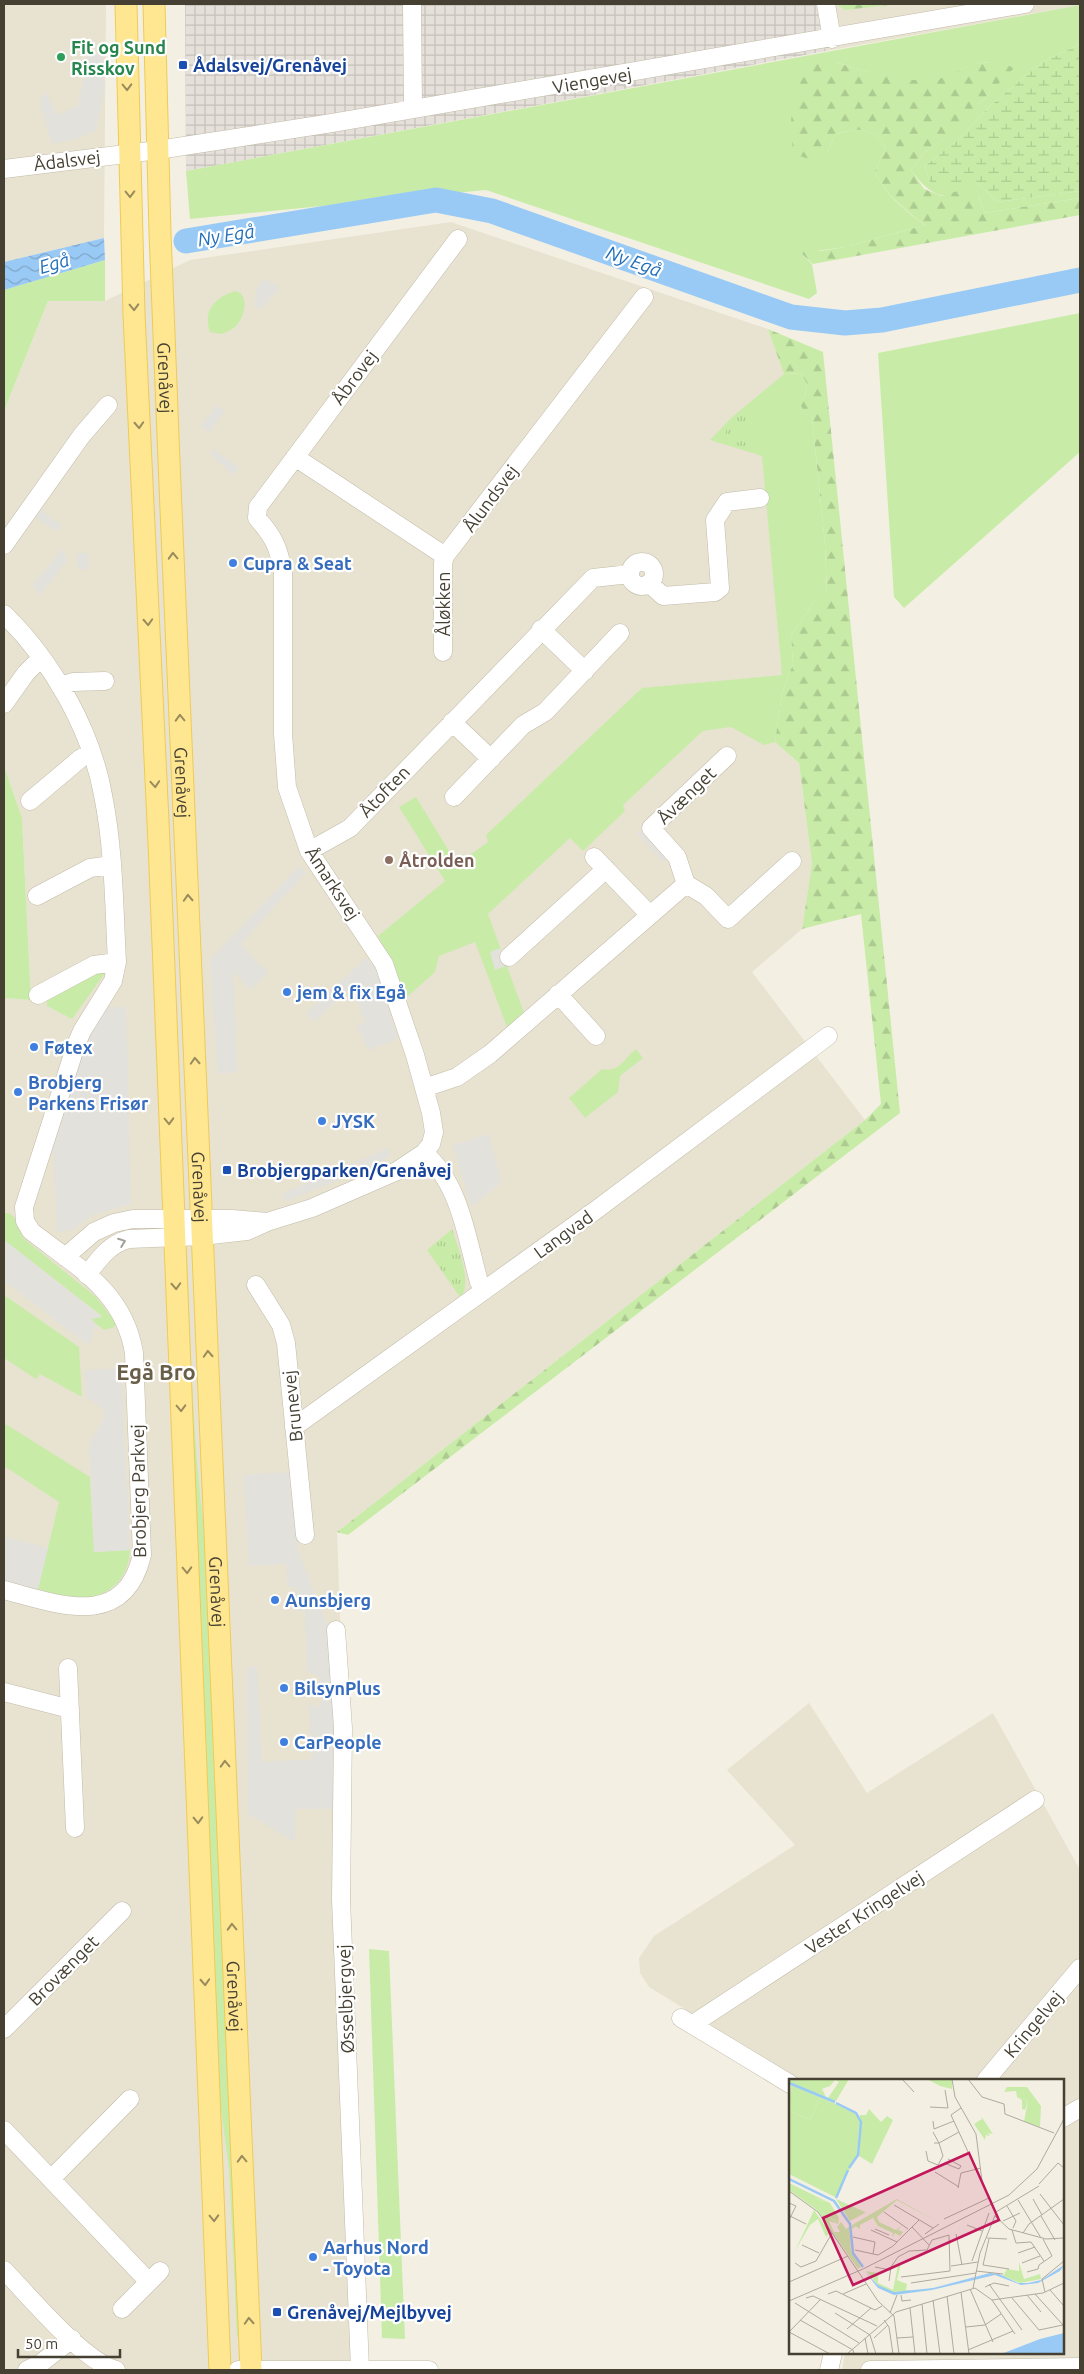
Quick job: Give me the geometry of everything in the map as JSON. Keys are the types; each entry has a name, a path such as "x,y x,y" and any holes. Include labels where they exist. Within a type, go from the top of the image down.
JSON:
{"main road":[{"name":"Grenåvej","path":"126,4 131,236 159,844 220,2370"},
{"name":"Grenåvej","path":"154,4 160,233 251,2370"}],"street":[{"path":"412,4 413,109"},
{"path":"826,4 832,39"},
{"name":"Viengevej","path":"158,150 832,39 1025,4"},
{"name":"Ådalsvej","path":"4,168 158,150"},
{"name":"Åbrovej","path":"258,518 258,507 458,239"},
{"name":"Ålundsvej","path":"445,556 644,296"},
{"path":"4,545 82,435 108,404"},
{"path":"295,457 445,556"},
{"name":"Åtoften","path":"309,851 350,828 541,629 593,578 630,574 636,584 645,585 649,583 663,596 715,592 720,588 715,520 727,502 760,498"},
{"name":"Åmarksvej","path":"258,518 273,536 280,552 284,573 283,734 287,787 309,851 384,964 424,1088 434,1132 431,1144 424,1153"},
{"name":"Åløkken","path":"443,652 443,563 445,556"},
{"name":"Brobjerg Parkvej","path":"4,614 17,627 60,686 79,722 103,794 112,865 116,962 113,981 82,1031 76,1045 24,1207 25,1221 31,1231 87,1274 110,1295 121,1311 131,1338 142,1555 133,1581 124,1592 106,1603 86,1608 72,1608 4,1590"},
{"path":"541,629 585,670"},
{"path":"454,797 522,725 545,712 620,634"},
{"path":"4,704 26,673 41,658"},
{"path":"60,686 73,682 105,681"},
{"path":"452,722 491,759"},
{"path":"30,801 81,758 91,754"},
{"name":"Åvænget","path":"686,884 677,857 651,828 727,756"},
{"path":"424,1088 457,1077 474,1067 686,884 706,896 728,919 792,861"},
{"path":"509,958 600,863 650,916"},
{"path":"37,896 90,868 112,865"},
{"path":"38,995 94,965 116,962"},
{"path":"558,994 596,1036"},
{"name":"Langvad","path":"294,1427 484,1291 828,1036"},
{"path":"87,1274 105,1252 118,1242 173,1228 267,1222 312,1208 397,1171 424,1153 439,1166 450,1186 479,1282 484,1291"},
{"path":"65,1258 89,1236 114,1223 133,1219 173,1228"},
{"name":"Brunevej","path":"256,1284 281,1325 286,1343 305,1534"},
{"name":"Øsselbjergvej","path":"336,1630 343,1728 341,1899 360,2369"},
{"path":"68,1668 75,1828"},
{"path":"4,1692 70,1709"},
{"name":"Vester Kringelvej","path":"789,2083 687,2021 1035,1800"},
{"name":"Brovænget","path":"4,2029 122,1911"},
{"name":"Kringelvej","path":"987,2079 1080,1968"},
{"path":"51,2179 130,2099"},
{"path":"1064,2117 1080,2108"},
{"path":"4,2130 51,2179 155,2277 122,2309"},
{"path":"4,2270 94,2360 116,2370"},
{"path":"27,2370 41,2363 72,2339"},
{"path":"829,2370 832,2354"},
{"path":"870,2370 1080,2367"},
{"path":"238,2370 429,2370"}],"shaded area":[{"path":"4,4 106,4 104,238 4,262"},
{"path":"185,4 816,4 826,51 186,171"},
{"path":"816,4 1080,4 1080,5 826,51"},
{"path":"88,54 103,54 104,92 96,130 76,139 52,144 40,104 45,90 57,115 78,106"},
{"path":"451,222 768,329 784,373 812,417 775,742 799,763 812,865 802,929 752,972 865,1120 337,1532 368,2370 4,2370 4,998 31,1000 22,818 4,766 4,411 48,301 105,301 190,260"},
{"path":"265,278 279,288 261,310 255,305 255,296 257,288"},
{"path":"217,405 225,411 209,432 201,426"},
{"path":"213,449 239,468 233,475 210,454"},
{"path":"38,508 61,525 56,532 33,515"},
{"path":"63,549 67,561 39,596 33,584"},
{"path":"77,553 88,553 89,569 78,570"},
{"path":"644,827 670,856 663,862 637,834"},
{"path":"299,866 306,873 240,944 268,973 250,990 233,971 237,1072 218,1074 210,960"},
{"path":"500,948 506,966 495,970 490,952"},
{"path":"366,958 374,966 398,1038 368,1051 357,1025 365,1022 352,987 314,1022 306,1013"},
{"path":"107,1007 126,1007 131,1204 92,1215 72,1230 57,1232 53,1146 89,1034"},
{"path":"488,1134 502,1182 471,1207 453,1145"},
{"path":"388,1148 391,1155 376,1165 362,1171 359,1162 348,1166 351,1175 286,1201 283,1193"},
{"path":"4,1240 102,1317 91,1319 96,1324 89,1346 4,1281"},
{"path":"121,1368 130,1550 94,1552 89,1444 104,1418 103,1409 86,1397 85,1370"},
{"path":"289,1472 297,1548 328,1627 335,1706 335,1809 295,1809 295,1842 248,1814 247,1667 257,1667 262,1762 312,1759 309,1703 318,1708 323,1699 318,1697 322,1688 318,1686 321,1677 307,1671 305,1611 296,1611 295,1587 287,1587 286,1564 249,1566 244,1475"},
{"path":"4,1537 48,1548 38,1589 4,1581"},
{"path":"809,1703 867,1793 993,1713 1080,1870 1080,2370 842,2370 845,2354 1064,2354 1064,2079 799,2079 649,1987 640,1973 639,1958 654,1936 795,1845 727,1770"}],"green space":[{"path":"836,4 898,4 845,10"},
{"path":"1080,5 1080,44 1041,63 990,106 960,138 925,166 930,183 977,183 998,202 1080,191 1080,198 985,213 978,196 940,195 926,187 911,170 925,152 965,124 980,103 1013,68 989,62 975,64 939,80 912,81 872,73 835,62 826,154 835,135 858,130 870,132 886,148 875,171 879,179 896,201 925,225 845,247 801,253 812,264 817,293 809,299 486,190 190,219 186,171"},
{"path":"1080,44 1080,191 998,202 977,183 930,183 925,166 960,138 990,106 1041,63"},
{"path":"998,61 1014,68 980,103 966,124 925,152 911,170 924,189 942,196 967,188 978,196 985,213 1080,198 1080,215 813,264 801,253 805,242 820,251 845,247 925,225 896,201 879,179 875,171 886,148 869,132 857,130 835,135 826,154 816,161 796,155 793,149 791,130 792,109 801,81 814,64 835,62 869,72 910,80 937,80 973,64"},
{"path":"105,260 105,301 48,301 4,411 4,290"},
{"path":"235,291 240,293 244,301 243,312 239,322 227,332 221,334 210,332 208,317 212,306 222,297"},
{"path":"1080,313 1080,452 904,608 894,597 878,353"},
{"path":"768,329 823,352 900,1113 348,1535 337,1532 865,1120 881,1104 861,914 802,929 812,864 799,763 775,742 782,693 793,664 791,635 814,601 827,596 825,544 812,417 805,414 798,399 805,396 807,384 801,373 784,374"},
{"path":"801,373 807,384 805,396 799,399 805,414 812,417 825,544 827,597 814,601 791,635 793,664 782,693 775,742 764,745 731,727 703,731 623,805 625,811 583,851 570,838 488,914 524,1013 507,1027 475,942 439,956 435,972 407,997 378,936 445,881 399,807 416,797 457,864 488,842 486,835 642,688 782,675 762,456 710,440 731,418 784,374"},
{"path":"742,413 750,423 753,449 723,442 728,425"},
{"path":"4,766 22,818 31,1000 4,998"},
{"path":"104,969 105,973 72,1019 47,1006 47,996"},
{"path":"636,1049 643,1058 620,1076 618,1092 585,1118 569,1098 602,1069 608,1070 618,1067"},
{"path":"4,1213 9,1213 14,1217 23,1238 96,1297 116,1323 114,1327 104,1330 90,1319 102,1316 4,1240"},
{"path":"452,1229 465,1274 464,1291 460,1297 427,1250"},
{"path":"183,1257 187,1257 195,1437 206,1545 241,2336 237,2336 229,2169 221,2109 217,2053"},
{"path":"4,1295 79,1347 82,1397 40,1374 36,1379 4,1358"},
{"path":"4,1423 90,1477 94,1552 130,1550 129,1561 125,1571 114,1586 106,1592 87,1598 71,1599 38,1589 59,1502 4,1466"},
{"path":"369,1949 389,1951 405,2339 382,2338"}],"water":[{"name":"Egå","path":"104,238 105,260 4,290 4,262"}],"waterway":[{"name":"Ny Egå","path":"186,241 436,200 492,211 791,317 845,323 882,320 1080,280"}],"place":[{"name":"Fit og Sund Risskov","path":"61,57"},
{"name":"Ådalsvej/Grenåvej","path":"183,65"},
{"name":"Cupra & Seat","path":"233,563"},
{"name":"Åtrolden","path":"389,860"},
{"name":"jem & fix Egå","path":"287,992"},
{"name":"Føtex","path":"34,1047"},
{"name":"Brobjerg Parkens Frisør","path":"18,1092"},
{"name":"JYSK","path":"322,1121"},
{"name":"Brobjergparken/Grenåvej","path":"227,1170"},
{"name":"Aunsbjerg","path":"275,1600"},
{"name":"BilsynPlus","path":"284,1688"},
{"name":"CarPeople","path":"284,1742"},
{"name":"Aarhus Nord - Toyota","path":"313,2257"},
{"name":"Grenåvej/Mejlbyvej","path":"277,2312"}],"district":[{"name":"Egå Bro","path":"156,1371"}]}
